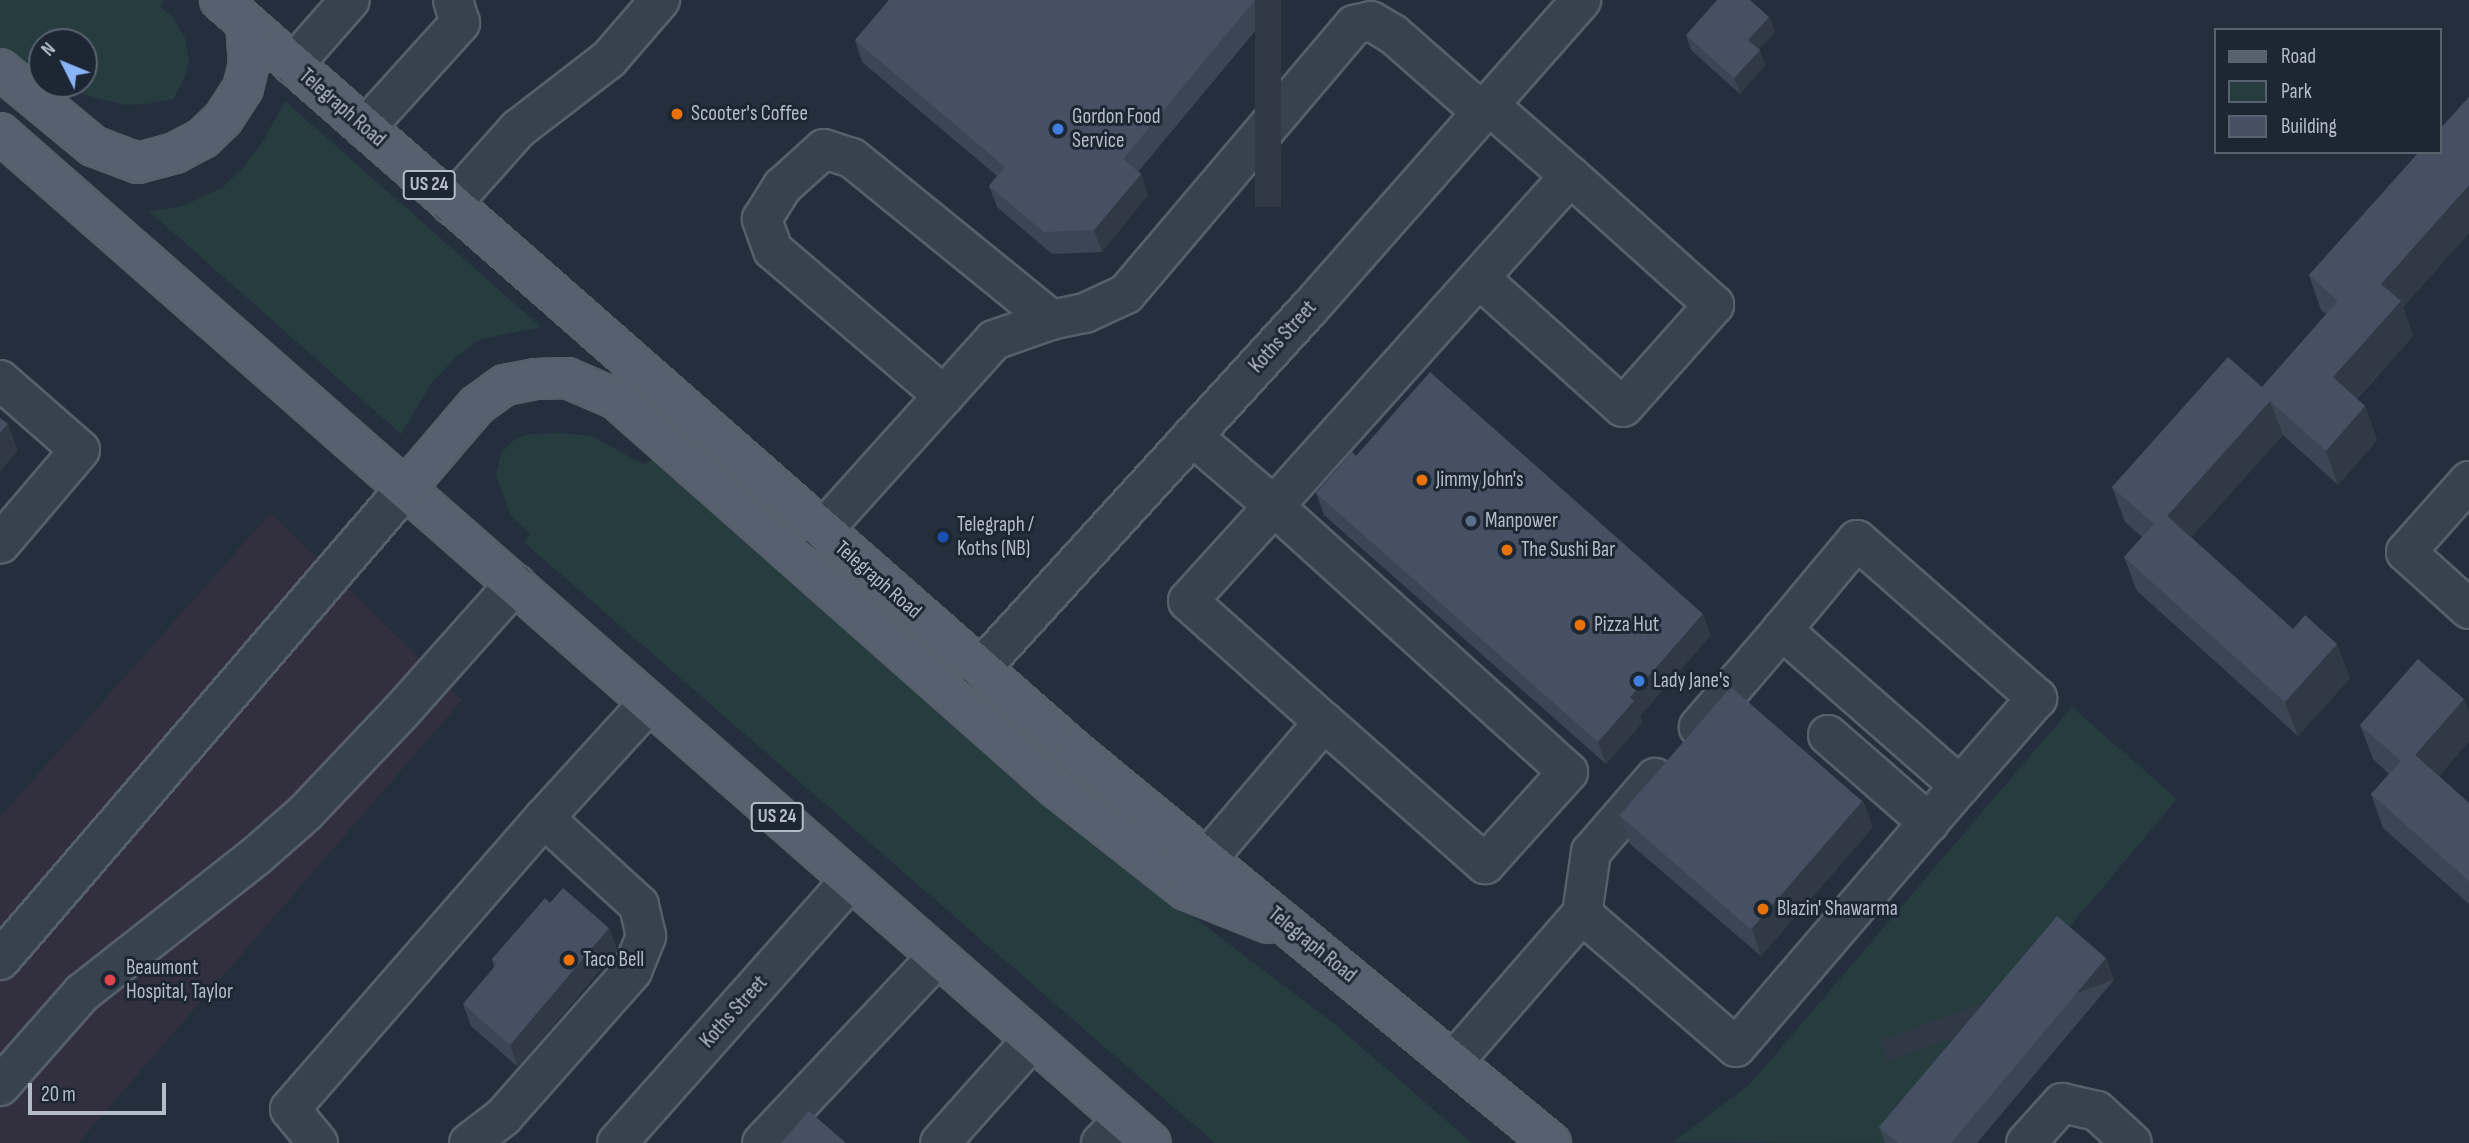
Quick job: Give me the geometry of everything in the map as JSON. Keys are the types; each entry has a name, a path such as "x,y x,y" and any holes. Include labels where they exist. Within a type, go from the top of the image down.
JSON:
{"main road":[{"name":"Telegraph Road","path":"233,11 980,669 1551,1143"},
{"path":"0,69 93,146 138,163 175,153 203,138 223,119 243,88 249,64 233,11"},
{"name":"US 24","path":"0,132 1032,1040 1125,1135"},
{"path":"406,488 477,405 505,386 536,379 566,378 616,399 1055,787 1186,890 1303,937"}],"street":[{"path":"293,65 350,0"},
{"path":"365,128 460,23 453,0"},
{"path":"451,204 518,130 609,59 660,0"},
{"name":"Koths Street","path":"980,669 1486,109 1581,0"},
{"path":"822,531 994,340 1051,320 1084,313 1126,293 1353,25 1362,10 1570,176 1714,305 1623,408 1479,278"},
{"path":"944,396 773,250 762,219 783,186 824,149 852,158 1051,320"},
{"path":"1192,436 1274,506 1569,772 1485,864 1188,601 1274,506 1479,278 1570,176"},
{"path":"0,380 80,450 0,544"},
{"path":"2469,481 2406,552 2469,609"},
{"path":"0,960 406,488"},
{"path":"1454,1061 1581,914 1591,852 1857,540 2037,698 1736,1047 1581,914"},
{"path":"0,1086 82,993 255,857 305,813 400,713 515,584"},
{"path":"1782,630 1960,786"},
{"path":"318,1143 290,1109 544,818 649,703"},
{"path":"1207,859 1324,722"},
{"path":"1828,735 1929,823"},
{"path":"469,1143 503,1117 632,971 646,936 639,905 544,818"},
{"name":"Koths Street","path":"617,1143 850,881"},
{"path":"762,1143 937,957"},
{"path":"940,1143 1032,1040"},
{"path":"2026,1143 2062,1103 2097,1111 2132,1143"}],"shaded area":[{"name":"Beaumont Hospital, Taylor","path":"271,513 462,700 78,1143 0,1143 0,817"}],"green space":[{"path":"0,0 164,0 160,6 173,17 185,38 189,60 184,79 173,99 125,105 98,98 98,28 28,28 28,72 0,48"},
{"path":"285,101 541,327 481,339 457,356 432,382 401,434 149,211 180,207 222,188 242,169 262,143"},
{"path":"529,434 591,436 645,465 653,458 1028,791 1336,1025 1472,1143 1215,1143 524,542 531,534 511,516 496,475 501,453 515,439"},
{"path":"2072,707 2177,799 1888,1143 1673,1142 1751,1083"}],"building":[{"name":"Gordon Food Service","path":"889,0 1255,0 1123,159 1141,174 1094,230 1044,232 989,186 1005,167 855,40"},
{"path":"1717,0 1750,0 1769,17 1748,40 1760,50 1734,78 1686,35"},
{"path":"2469,97 2469,185 2381,284 2401,301 2333,377 2365,406 2326,451 2270,401 2167,516 2293,629 2305,615 2337,644 2285,702 2124,557 2154,524 2112,487 2228,357 2262,387 2338,301 2309,275 2417,154 2441,154 2441,128"},
{"path":"1430,372 1703,614 1630,697 1634,701 1598,742 1316,493 1352,452 1356,456"},
{"path":"0,418 8,424 0,433"},
{"path":"2418,659 2464,699 2415,755 2469,803 2469,881 2371,794 2401,761 2360,725"},
{"path":"1731,687 1862,801 1751,929 1619,815"},
{"path":"563,888 609,928 510,1045 463,1004 497,964 492,959 545,898 550,903"},
{"path":"2057,916 2106,958 1951,1143 1898,1143 1879,1127"},
{"path":"809,1111 846,1143 781,1143"}],"place":[{"name":"Scooter's Coffee","path":"677,114"},
{"name":"Gordon Food Service","path":"1058,129"},
{"name":"Jimmy John's","path":"1422,480"},
{"name":"Manpower","path":"1471,521"},
{"name":"Telegraph / Koths (NB)","path":"943,537"},
{"name":"The Sushi Bar","path":"1507,550"},
{"name":"Pizza Hut","path":"1580,625"},
{"name":"Lady Jane's","path":"1639,681"},
{"name":"Blazin' Shawarma","path":"1763,909"},
{"name":"Taco Bell","path":"569,960"},
{"name":"Beaumont Hospital, Taylor","path":"110,980"}]}
